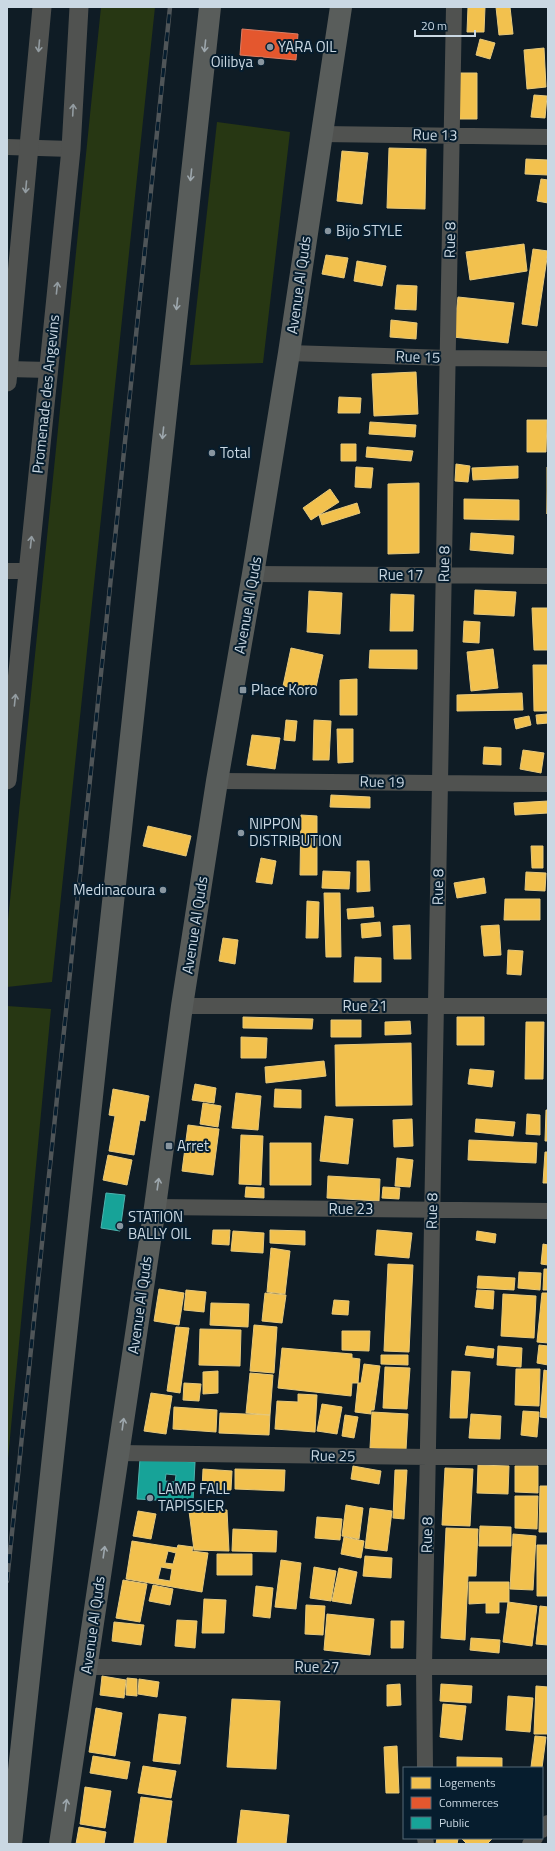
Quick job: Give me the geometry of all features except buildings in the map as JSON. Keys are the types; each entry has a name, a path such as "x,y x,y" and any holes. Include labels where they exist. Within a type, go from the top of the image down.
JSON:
{"main road":[{"path":"11,1844 210,7"},
{"name":"Avenue Al Quds","path":"60,1844 155,1207 182,1006 217,781 289,353 341,7"}],"street":[{"path":"42,7 7,373 49,370"},
{"name":"Promenade des Angevins","path":"7,780 71,149 79,7"},
{"name":"Rue 8","path":"425,1767 424,1667 454,7"},
{"name":"Rue 13","path":"321,134 548,137"},
{"path":"7,147 71,149"},
{"name":"Rue 15","path":"289,353 448,358 548,359"},
{"path":"7,571 28,571"},
{"name":"Rue 17","path":"253,574 548,576"},
{"name":"Rue 19","path":"217,781 548,784"},
{"name":"Rue 21","path":"182,1006 548,1006"},
{"name":"Rue 23","path":"155,1207 548,1211"},
{"name":"Rue 25","path":"118,1453 548,1457"},
{"name":"Rue 27","path":"86,1667 548,1667"}],"green space":[{"path":"101,7 155,7 52,982 7,987 7,930"},
{"path":"217,122 290,132 263,363 190,365"},
{"path":"7,1006 51,1009 7,1469"}],"railway":[{"path":"7,1581 170,7"}],"place":[{"name":"YARA OIL","path":"270,47"},
{"name":"Oilibya","path":"261,62"},
{"name":"Bijo STYLE","path":"328,231"},
{"name":"Total","path":"212,453"},
{"name":"Place Koro","path":"243,690"},
{"name":"NIPPON DISTRIBUTION","path":"241,833"},
{"name":"Medinacoura","path":"163,890"},
{"name":"Arret","path":"169,1146"},
{"name":"STATION BALLY OIL","path":"120,1226"},
{"name":"LAMP FALL TAPISSIER","path":"150,1498"}]}
